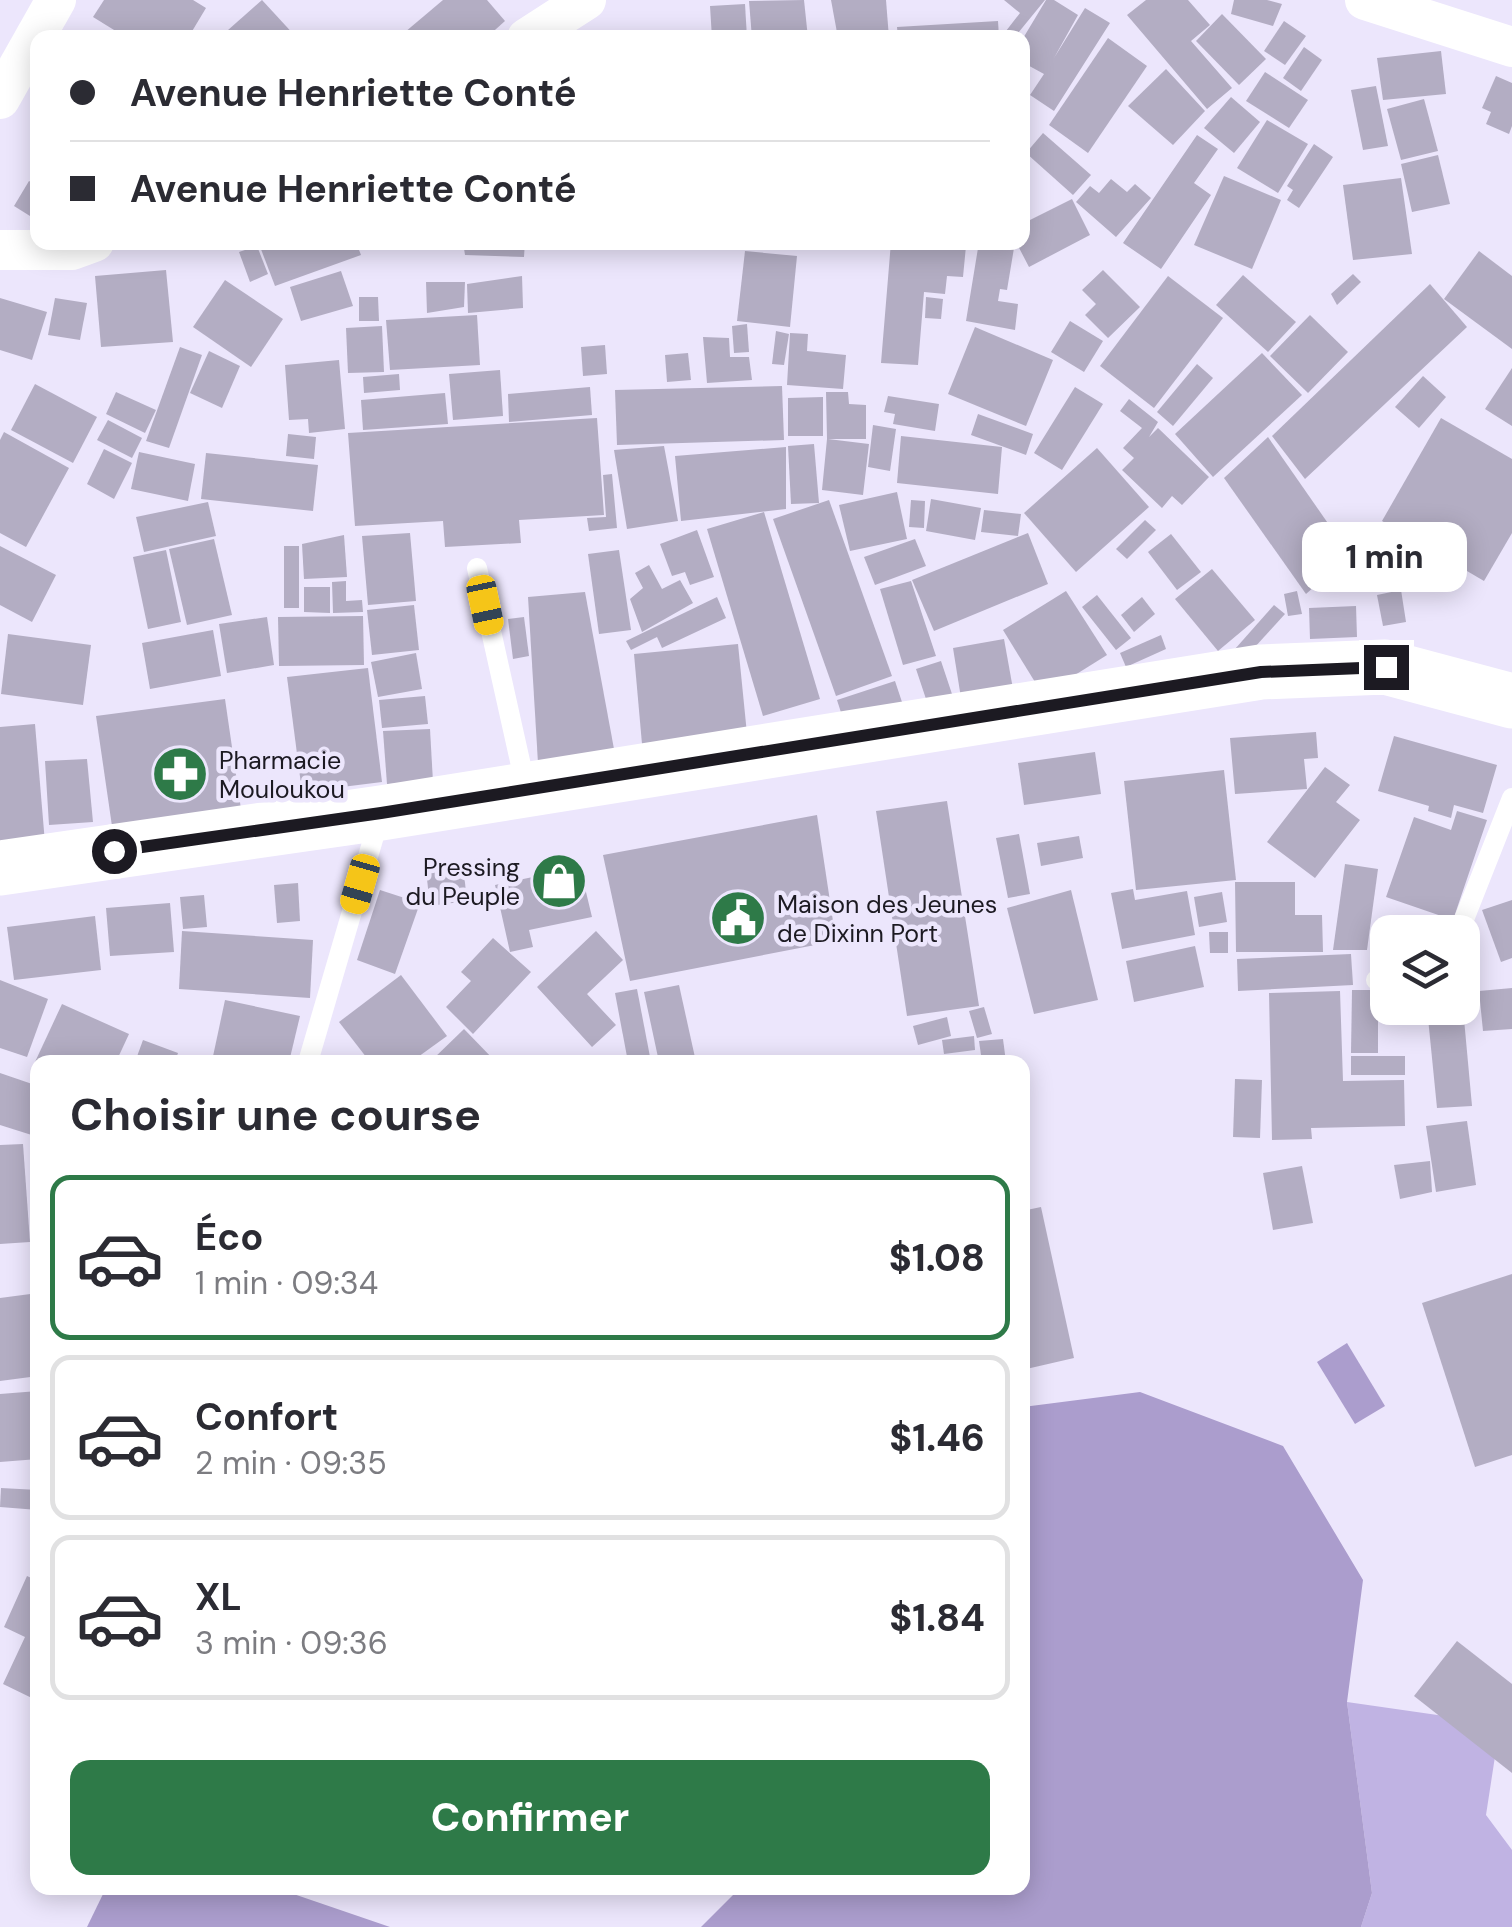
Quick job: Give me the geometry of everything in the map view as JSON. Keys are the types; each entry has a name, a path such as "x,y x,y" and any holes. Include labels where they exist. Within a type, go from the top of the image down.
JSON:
{"main road":[{"path":"0,868 381,813 1261,672 1386,667 1512,701"}],"street":[{"path":"39,30 56,0"},
{"path":"540,30 586,0"},
{"path":"1365,0 1512,47"},
{"path":"0,100 30,46"},
{"path":"0,250 72,250"}],"lane":[{"path":"477,568 526,790"},
{"path":"1466,915 1512,798"},
{"path":"310,1055 381,813"}],"shaded area":[{"path":"1347,1343 1385,1406 1355,1424 1317,1362"},
{"path":"1140,1392 1283,1446 1363,1580 1347,1702 1372,1893 1361,1927 701,1927 733,1895 1030,1895 1030,1406"},
{"path":"1347,1702 1500,1724 1486,1815 1512,1850 1512,1927 1361,1927 1372,1893"},
{"path":"103,1895 296,1895 390,1927 87,1927"}],"building":[{"path":"104,0 193,0 206,8 193,30 114,30 93,17"},
{"path":"262,0 290,30 228,30"},
{"path":"443,0 487,0 505,21 495,30 407,30"},
{"path":"804,0 807,30 751,30 749,1"},
{"path":"831,0 886,0 888,30 837,30"},
{"path":"1004,0 1045,0 1021,30 1007,30 1020,13"},
{"path":"1046,0 1054,0 1078,15 1054,58 1085,8 1110,23 1054,111 1030,95 1044,74 1030,66 1028,30"},
{"path":"1146,0 1188,0 1210,25 1191,41 1232,88 1207,109 1127,15"},
{"path":"1234,0 1282,4 1273,26 1231,14"},
{"path":"745,4 747,30 712,30 710,6"},
{"path":"1222,14 1266,59 1239,85 1196,41"},
{"path":"998,21 999,30 897,30 897,27"},
{"path":"1284,21 1306,36 1285,65 1264,51"},
{"path":"1108,38 1147,66 1088,153 1049,125"},
{"path":"1304,47 1322,60 1301,91 1283,78"},
{"path":"1441,51 1446,94 1383,100 1377,58"},
{"path":"1166,69 1205,111 1173,145 1128,106"},
{"path":"1265,72 1308,100 1289,128 1246,101"},
{"path":"1496,76 1512,83 1509,134 1486,124 1491,112 1482,108"},
{"path":"1376,86 1388,146 1363,150 1351,90"},
{"path":"1231,97 1260,122 1234,153 1204,128"},
{"path":"1424,99 1438,151 1401,160 1387,109"},
{"path":"1267,120 1308,144 1278,193 1237,168"},
{"path":"1043,133 1091,175 1073,195 1030,157 1030,148"},
{"path":"1197,135 1218,149 1194,183 1211,195 1161,269 1123,243"},
{"path":"1314,144 1333,157 1299,208 1287,200 1293,190 1287,186"},
{"path":"1438,155 1450,204 1412,212 1401,164"},
{"path":"1224,176 1281,200 1252,269 1194,245"},
{"path":"1401,178 1412,254 1353,260 1343,185"},
{"path":"1111,179 1127,192 1135,184 1151,198 1116,237 1076,202 1090,186 1099,193"},
{"path":"29,181 30,182 30,216 14,206"},
{"path":"1072,199 1090,235 1029,267 1020,250 1030,250 1030,220"},
{"path":"259,250 268,274 250,282 239,252"},
{"path":"261,250 359,250 361,255 275,286"},
{"path":"464,250 524,250 524,257 465,255"},
{"path":"890,250 966,250 963,277 947,276 945,294 924,292 918,365 881,363"},
{"path":"978,250 1014,250 1007,290 1000,289 998,301 1018,304 1015,330 966,321"},
{"path":"745,251 797,256 790,327 737,321"},
{"path":"1479,251 1512,276 1512,349 1444,299"},
{"path":"166,270 173,342 101,347 95,276"},
{"path":"1103,270 1140,307 1108,338 1085,315 1096,304 1082,290"},
{"path":"341,271 353,306 301,321 290,287"},
{"path":"1353,274 1361,282 1337,305 1331,294"},
{"path":"1243,275 1296,322 1268,352 1216,305"},
{"path":"522,276 523,308 468,313 467,284"},
{"path":"1168,276 1223,318 1154,408 1100,366"},
{"path":"225,280 283,319 251,367 193,327"},
{"path":"426,282 465,282 464,307 427,313"},
{"path":"1430,284 1467,327 1305,479 1272,436"},
{"path":"359,297 378,297 379,321 359,321"},
{"path":"926,297 943,299 941,319 925,318"},
{"path":"0,298 47,312 32,360 0,350"},
{"path":"55,298 87,303 80,340 48,335"},
{"path":"477,315 480,365 390,370 386,320"},
{"path":"1310,315 1348,352 1308,393 1270,356"},
{"path":"1070,321 1103,341 1084,372 1051,352"},
{"path":"747,324 749,352 734,353 732,326"},
{"path":"382,326 384,372 348,373 346,328"},
{"path":"975,327 1053,360 1026,426 948,394"},
{"path":"776,331 789,334 784,365 772,364"},
{"path":"790,333 808,334 807,351 846,355 843,389 787,385"},
{"path":"703,337 729,338 730,357 749,357 752,380 707,383"},
{"path":"605,345 607,374 583,376 581,347"},
{"path":"180,347 202,355 169,448 146,441"},
{"path":"209,351 240,366 222,408 190,393"},
{"path":"688,353 691,380 667,382 665,355"},
{"path":"1262,353 1302,395 1213,477 1175,434"},
{"path":"339,360 345,429 309,433 308,419 289,420 285,365"},
{"path":"1197,364 1213,378 1173,426 1157,412"},
{"path":"1512,368 1512,426 1485,409"},
{"path":"500,370 503,416 453,420 449,374"},
{"path":"399,374 400,390 364,393 363,377"},
{"path":"1423,376 1446,397 1419,428 1395,407"},
{"path":"35,384 97,417 73,463 11,430"},
{"path":"782,386 784,440 617,445 615,390"},
{"path":"590,387 592,415 509,422 508,394"},
{"path":"1075,387 1103,404 1062,470 1034,453"},
{"path":"116,392 156,410 145,433 106,414"},
{"path":"826,392 848,392 849,404 866,405 866,439 828,439 869,444 863,495 822,490"},
{"path":"445,393 448,424 363,430 361,400"},
{"path":"888,396 939,404 935,431 893,424 895,414 884,412"},
{"path":"823,397 823,436 788,436 788,398"},
{"path":"1129,399 1158,422 1149,437 1158,428 1209,477 1182,505 1172,496 1162,508 1122,470 1134,458 1123,448 1142,428 1120,411"},
{"path":"978,414 1033,434 1026,455 971,435"},
{"path":"597,418 604,515 519,520 521,543 445,547 443,521 355,526 348,433"},
{"path":"1441,418 1512,459 1512,533 1484,581 1382,521"},
{"path":"108,420 142,438 132,458 97,440"},
{"path":"873,425 896,429 890,471 868,467"},
{"path":"4,432 69,468 26,547 0,533 0,440"},
{"path":"288,434 316,437 314,459 286,456"},
{"path":"901,436 1002,447 998,494 897,483"},
{"path":"1268,437 1350,555 1306,594 1224,478"},
{"path":"814,444 819,503 791,504 788,446"},
{"path":"664,446 678,521 627,529 614,450"},
{"path":"786,447 786,509 681,521 675,456"},
{"path":"1097,448 1149,507 1076,572 1024,513"},
{"path":"104,449 132,463 114,499 87,484"},
{"path":"139,452 195,464 188,501 131,489"},
{"path":"206,453 318,465 313,511 201,499"},
{"path":"612,474 617,528 589,531 587,518 606,517 603,475"},
{"path":"897,492 907,539 850,551 839,505"},
{"path":"931,499 981,508 975,540 926,531"},
{"path":"829,500 892,676 836,696 773,519"},
{"path":"911,500 925,501 924,528 909,527"},
{"path":"208,502 216,536 144,552 136,517"},
{"path":"984,510 1021,514 1018,536 981,532"},
{"path":"764,512 820,699 763,716 707,529"},
{"path":"1145,520 1156,530 1127,559 1116,549"},
{"path":"697,530 714,577 690,585 685,572 672,576 660,544"},
{"path":"410,533 416,601 368,605 362,536"},
{"path":"1028,533 1048,584 934,631 912,580"},
{"path":"1171,534 1201,572 1177,590 1148,552"},
{"path":"344,535 347,577 304,579 302,544"},
{"path":"214,539 232,615 187,625 169,549"},
{"path":"915,539 926,566 875,585 864,557"},
{"path":"0,546 56,575 32,622 0,605"},
{"path":"284,546 299,546 299,608 284,608"},
{"path":"166,550 181,622 148,629 133,557"},
{"path":"619,550 631,630 599,634 588,554"},
{"path":"649,565 662,589 680,580 693,603 642,632 630,599 643,588 635,573"},
{"path":"1212,569 1255,620 1218,651 1175,599"},
{"path":"346,581 346,601 362,600 363,612 333,613 332,582"},
{"path":"911,581 936,656 903,665 880,589"},
{"path":"304,587 330,587 330,613 304,612"},
{"path":"1401,590 1406,622 1383,626 1377,595"},
{"path":"1066,591 1107,655 1043,695 1003,630"},
{"path":"1297,591 1302,614 1288,616 1284,594"},
{"path":"585,592 614,749 538,763 528,597"},
{"path":"1097,595 1131,638 1116,650 1082,607"},
{"path":"717,597 726,618 662,648 657,637 631,650 626,641"},
{"path":"1142,597 1155,614 1134,632 1121,615"},
{"path":"414,605 419,650 372,655 367,610"},
{"path":"1274,605 1285,614 1245,658 1235,649"},
{"path":"1356,606 1357,637 1310,639 1309,608"},
{"path":"363,616 364,665 279,666 278,617"},
{"path":"267,617 274,665 227,673 219,624"},
{"path":"524,617 529,656 513,659 508,619"},
{"path":"213,630 221,676 150,689 142,643"},
{"path":"8,634 91,645 83,705 1,694"},
{"path":"1161,635 1166,649 1126,667 1120,653"},
{"path":"1004,639 1013,689 961,698 953,648"},
{"path":"738,644 747,734 642,744 634,654"},
{"path":"416,653 422,689 378,697 371,662"},
{"path":"941,661 955,703 930,711 916,669"},
{"path":"368,668 382,782 302,792 287,677"},
{"path":"895,681 903,705 845,725 837,700"},
{"path":"425,696 428,724 382,728 379,700"},
{"path":"225,699 242,816 113,833 96,716"},
{"path":"35,724 45,843 0,846 0,727"},
{"path":"430,729 433,782 387,784 383,731"},
{"path":"1316,732 1318,758 1304,759 1307,789 1235,794 1230,738"},
{"path":"1394,736 1497,765 1483,813 1454,805 1451,818 1428,811 1429,806 1378,791"},
{"path":"1095,752 1101,794 1024,805 1018,763"},
{"path":"87,759 93,822 49,825 45,761"},
{"path":"1325,767 1350,785 1336,802 1360,820 1315,878 1267,842"},
{"path":"1224,770 1236,880 1136,890 1124,781"},
{"path":"947,801 979,1006 907,1016 876,811"},
{"path":"1457,811 1487,820 1455,915 1438,915 1386,897 1414,817 1451,830"},
{"path":"817,815 836,941 630,981 603,855"},
{"path":"1019,834 1030,894 1008,898 996,838"},
{"path":"1079,836 1083,858 1041,866 1037,843"},
{"path":"1345,864 1378,869 1367,950 1333,950"},
{"path":"463,865 467,901 430,906 426,870"},
{"path":"580,867 592,917 529,930 533,947 510,952 495,885"},
{"path":"1235,882 1295,882 1295,915 1322,915 1323,952 1236,952"},
{"path":"298,883 300,921 277,923 274,885"},
{"path":"1133,889 1135,900 1187,891 1195,935 1122,949 1111,893"},
{"path":"380,890 420,903 395,974 357,960"},
{"path":"1071,890 1098,1000 1034,1014 1007,908"},
{"path":"1222,892 1227,922 1199,927 1194,897"},
{"path":"204,895 207,927 183,929 180,897"},
{"path":"1512,900 1512,958 1501,962 1482,910"},
{"path":"170,903 174,952 110,956 106,908"},
{"path":"95,916 101,970 14,980 7,927"},
{"path":"182,931 313,940 310,998 179,989"},
{"path":"596,931 623,960 587,994 616,1025 592,1047 537,987"},
{"path":"1209,932 1228,932 1228,953 1210,953"},
{"path":"493,938 531,972 473,1034 446,1007 471,981 461,972"},
{"path":"1195,946 1204,987 1134,1002 1126,961"},
{"path":"1351,954 1353,985 1238,991 1237,959"},
{"path":"401,975 447,1036 421,1055 365,1055 339,1022"},
{"path":"0,980 48,999 27,1057 0,1048"},
{"path":"679,985 694,1055 658,1055 644,992"},
{"path":"1512,988 1512,1029 1483,1031 1480,991"},
{"path":"637,989 650,1055 627,1055 615,993"},
{"path":"1352,990 1370,990 1370,1025 1378,1025 1378,1053 1351,1053"},
{"path":"1340,991 1343,1081 1404,1080 1405,1126 1311,1128 1312,1139 1272,1140 1269,993"},
{"path":"225,1000 300,1016 291,1055 213,1055"},
{"path":"62,1004 129,1034 119,1055 38,1055"},
{"path":"984,1007 992,1034 977,1038 969,1011"},
{"path":"947,1017 951,1036 918,1045 913,1026"},
{"path":"1429,1025 1465,1025 1472,1106 1437,1108"},
{"path":"464,1029 489,1055 437,1055"},
{"path":"974,1036 975,1050 944,1054 942,1040"},
{"path":"1003,1039 1005,1055 981,1055 979,1041"},
{"path":"143,1040 178,1053 177,1055 138,1055"},
{"path":"1351,1056 1405,1056 1405,1075 1351,1075"},
{"path":"0,1073 30,1083 30,1134 0,1125"},
{"path":"1235,1079 1262,1080 1260,1138 1233,1137"},
{"path":"1467,1121 1476,1185 1436,1192 1426,1126"},
{"path":"23,1144 30,1242 0,1244 0,1145"},
{"path":"1430,1161 1432,1192 1400,1199 1394,1165"},
{"path":"1302,1166 1313,1223 1273,1230 1263,1173"},
{"path":"1041,1207 1074,1358 1030,1368 1030,1209"},
{"path":"1512,1274 1512,1455 1475,1467 1422,1303"},
{"path":"30,1294 30,1377 0,1381 0,1298"},
{"path":"30,1392 30,1460 0,1462 0,1394"},
{"path":"1,1488 30,1490 30,1509 0,1507"},
{"path":"27,1576 30,1577 30,1697 3,1684 25,1637 4,1627"},
{"path":"1457,1641 1512,1684 1512,1773 1414,1696"}],"place":[{"name":"Pharmacie Mouloukou","path":"180,774"},
{"name":"Pressing du Peuple","path":"559,881"},
{"name":"Maison des Jeunes de Dixinn Port","path":"738,918"}],"route":[{"path":"114,851 381,813 1261,672 1386,667"}]}
